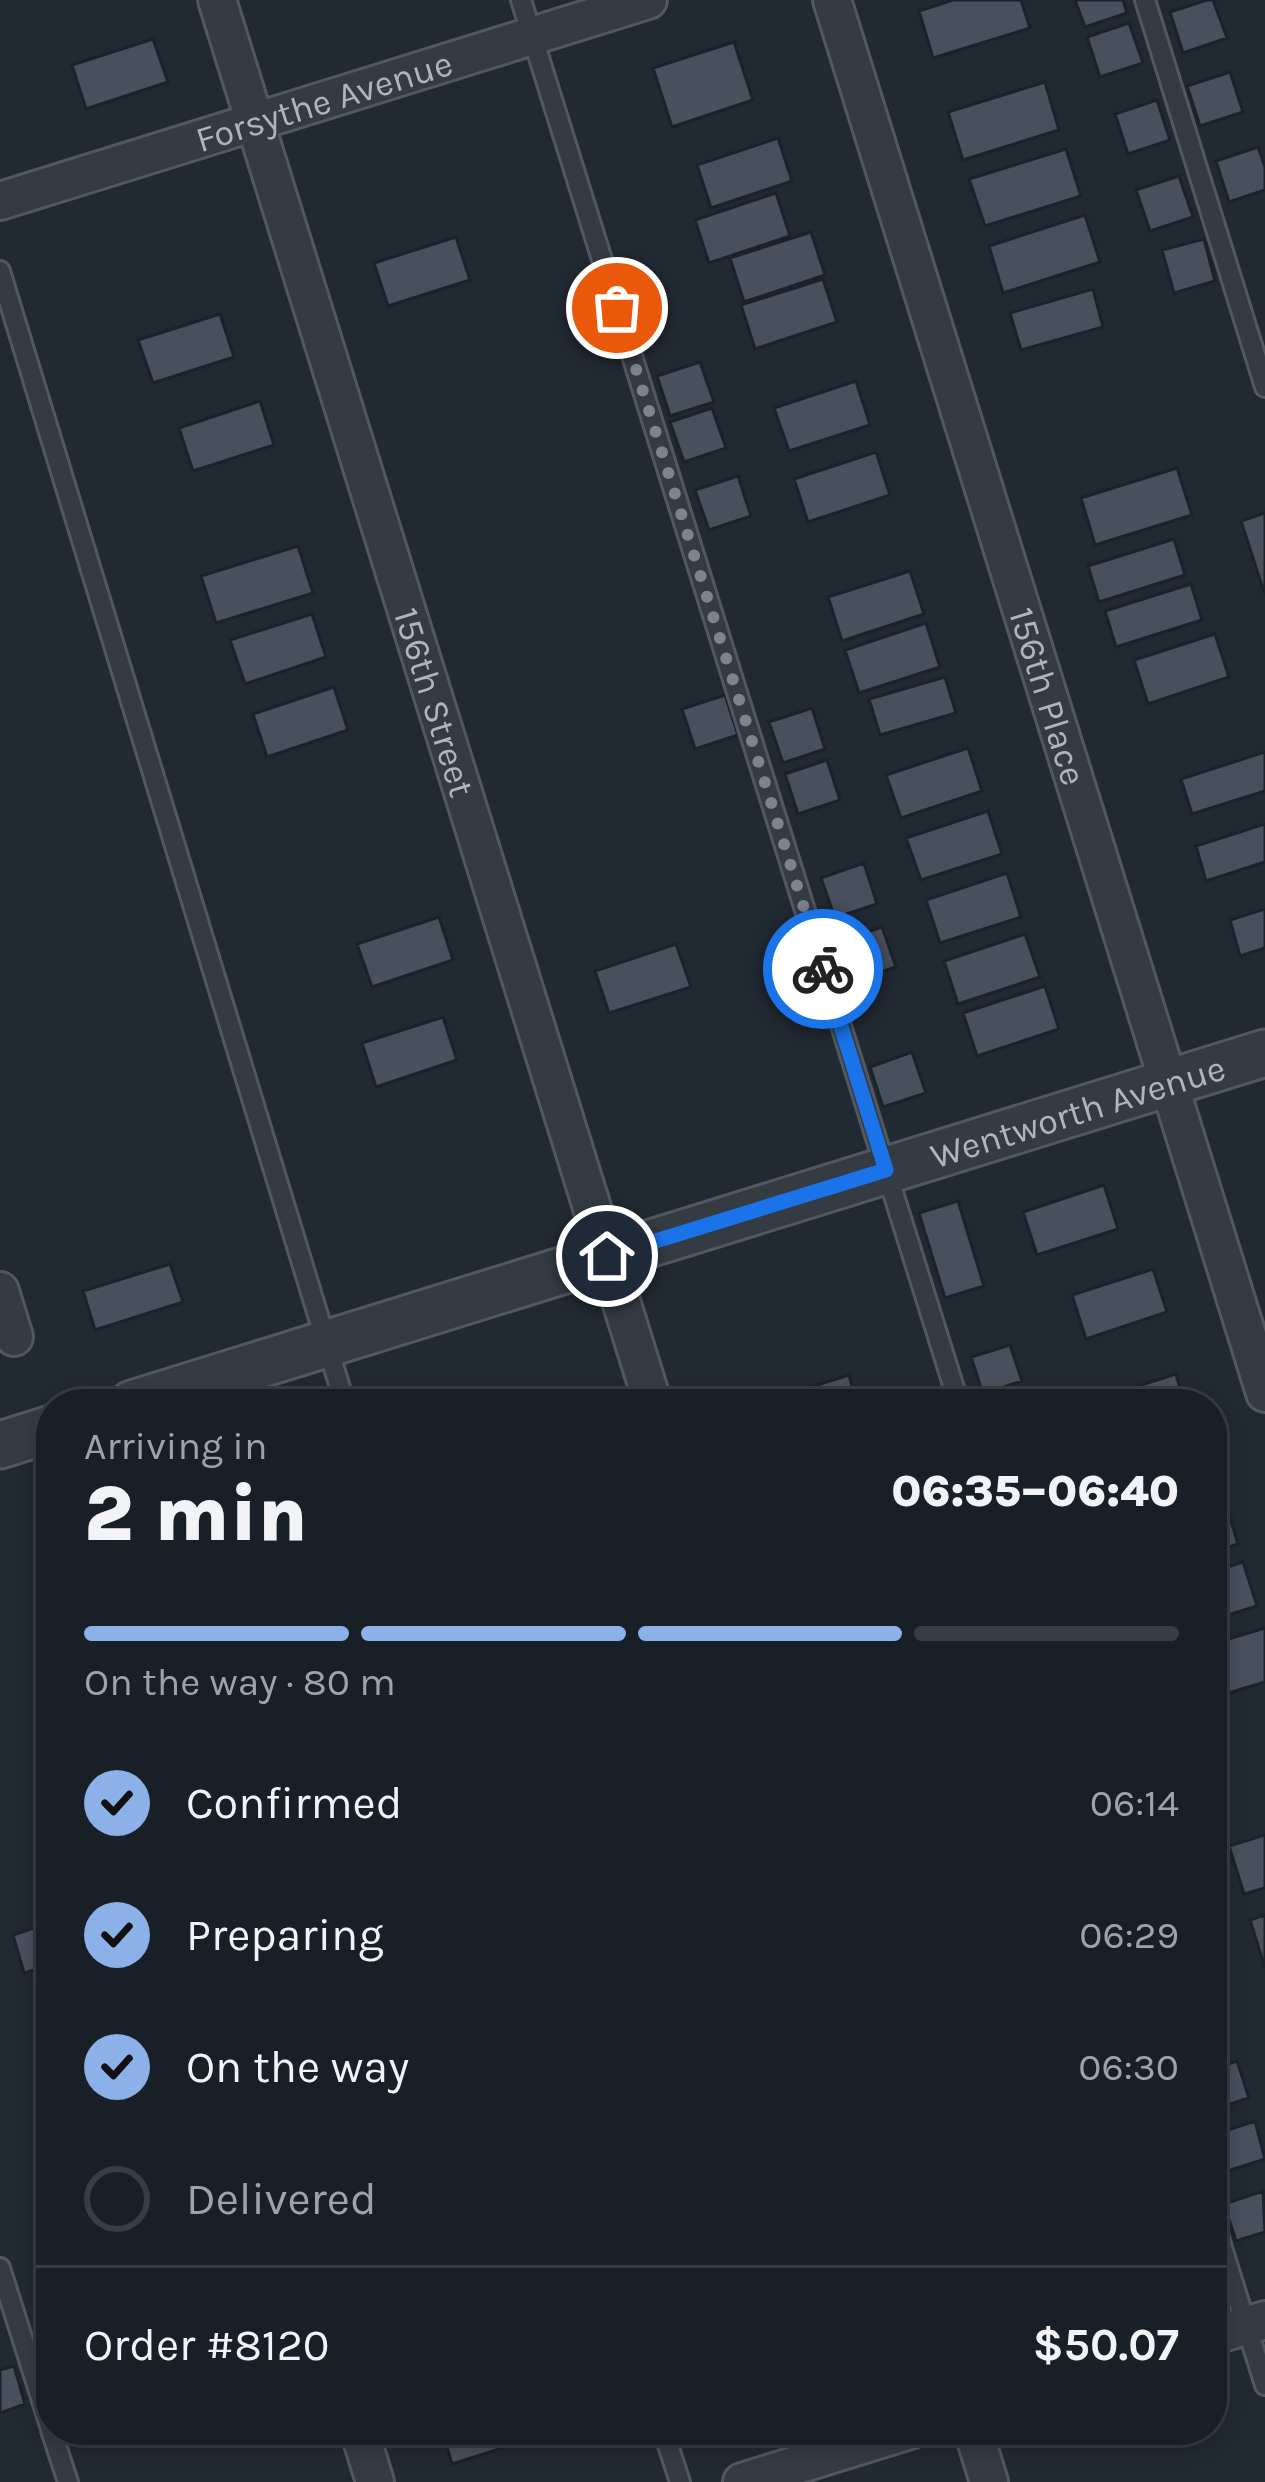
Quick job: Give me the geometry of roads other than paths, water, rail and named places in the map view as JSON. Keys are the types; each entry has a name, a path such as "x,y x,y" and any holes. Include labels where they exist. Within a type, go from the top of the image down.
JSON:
{"street":[{"name":"156th Street","path":"217,0 648,1389"},
{"name":"Forsythe Avenue","path":"0,201 648,0"},
{"name":"156th Place","path":"832,0 1265,1393"},
{"name":"Wentworth Avenue","path":"180,1389 1265,1053"},
{"path":"0,1291 14,1337"},
{"path":"0,1445 36,1436"},
{"path":"364,2445 375,2482"},
{"path":"742,2482 862,2445"},
{"path":"978,2445 989,2482"}],"lane":[{"path":"521,0 954,1389"},
{"path":"1145,0 1265,387"},
{"path":"0,271 340,1389"},
{"path":"0,2268 36,2382"},
{"path":"1227,2274 1241,2328 1265,2385"},
{"path":"56,2445 68,2482"},
{"path":"669,2445 680,2482"}]}
